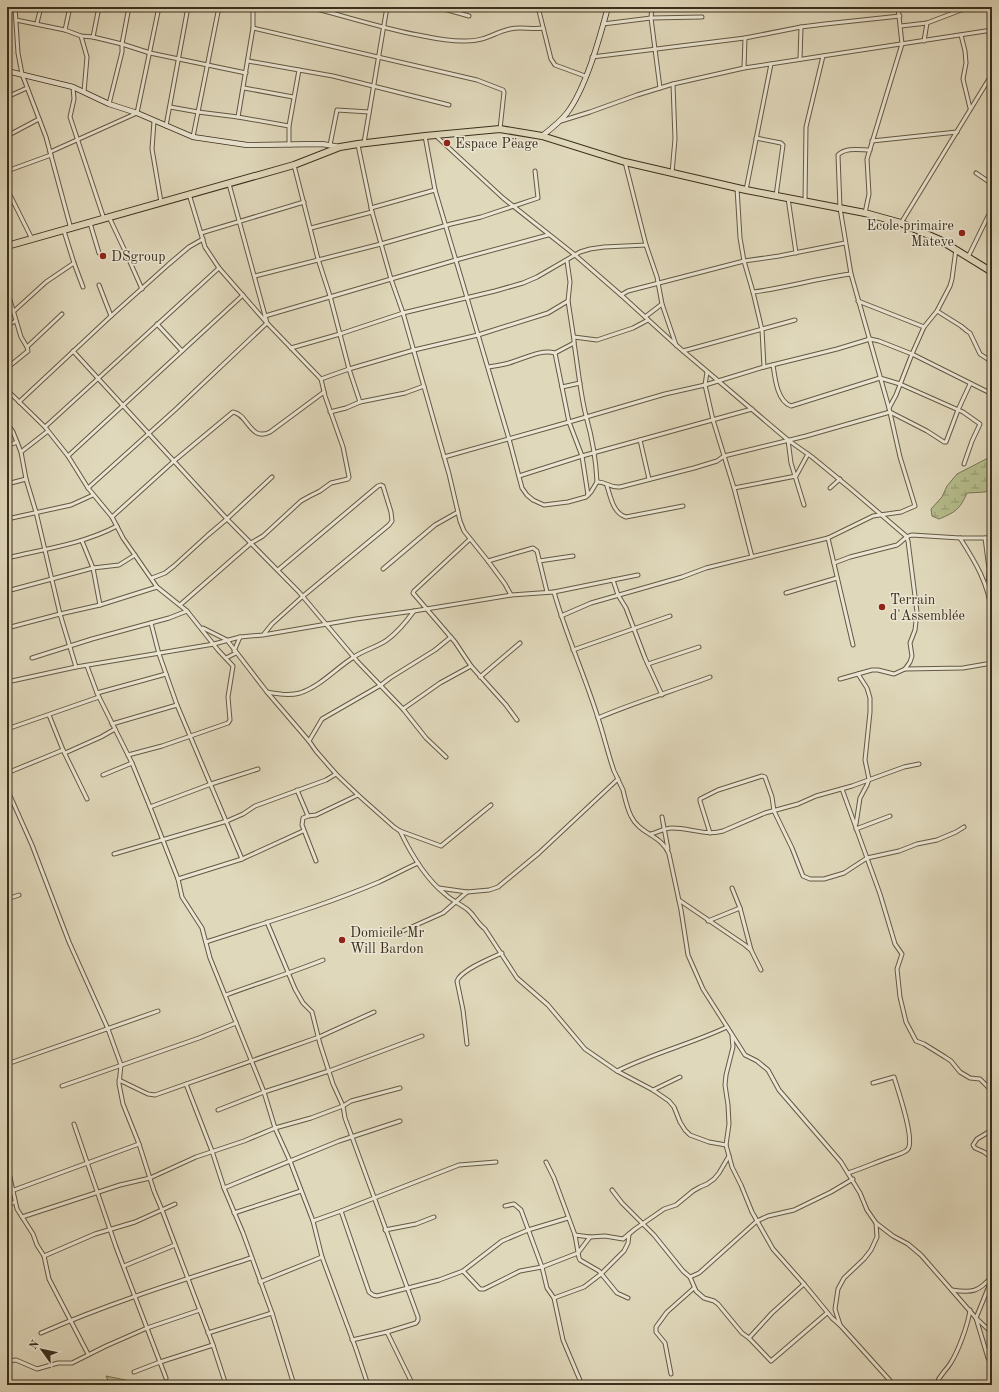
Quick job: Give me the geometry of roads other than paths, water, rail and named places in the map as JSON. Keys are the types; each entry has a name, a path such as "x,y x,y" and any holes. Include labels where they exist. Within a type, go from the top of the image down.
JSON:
{"highway":[{"path":"7,246 294,165 340,147 425,136 500,129 542,136 625,162 746,190 865,213 901,223 932,236 956,249 992,272"}],"street":[{"path":"15,7 18,53 22,74 51,153 71,228"},
{"path":"37,23 41,7"},
{"path":"65,30 70,7"},
{"path":"93,37 99,7"},
{"path":"109,104 122,52 122,44 129,7"},
{"path":"137,113 159,7"},
{"path":"166,126 188,7"},
{"path":"193,137 219,7"},
{"path":"238,117 253,28 253,7"},
{"path":"309,7 401,32 435,39 464,42 482,40 508,29 518,27 536,29 543,28"},
{"path":"387,7 369,112 361,144 371,210 414,350 462,527 505,584 511,595"},
{"path":"437,7 469,16"},
{"path":"538,7 550,59 555,65 585,76"},
{"path":"542,136 559,122 572,106 592,57 608,7"},
{"path":"652,7 651,18 660,88"},
{"path":"865,213 869,194 866,162 902,44 898,7"},
{"path":"901,26 927,22 969,7"},
{"path":"592,57 745,38 801,27 900,16"},
{"path":"603,24 651,18 702,17"},
{"path":"16,20 37,23 65,30 81,36 93,37 122,44 150,53 246,73"},
{"path":"924,41 927,22"},
{"path":"800,58 801,27"},
{"path":"253,28 444,74 477,80 503,90 500,129"},
{"path":"559,122 673,84 744,68 800,58 823,56 992,30"},
{"path":"961,35 966,63 963,79 970,108"},
{"path":"81,36 86,57 84,92"},
{"path":"744,68 745,38"},
{"path":"805,201 806,127 823,56"},
{"path":"248,61 326,75 449,105"},
{"path":"746,190 771,64"},
{"path":"289,145 289,126 299,70"},
{"path":"7,71 73,86 109,104 137,113 193,137 247,145 322,144 340,147"},
{"path":"901,223 992,74"},
{"path":"672,173 675,139 673,84"},
{"path":"73,86 74,99 70,117 77,140 106,218 126,253 142,289"},
{"path":"7,97 27,88"},
{"path":"244,88 293,97"},
{"path":"170,107 289,126"},
{"path":"330,145 337,110 369,112"},
{"path":"7,171 51,153 137,113"},
{"path":"7,136 39,119"},
{"path":"154,121 152,149 161,202"},
{"path":"872,141 957,132"},
{"path":"435,135 453,153 514,206 548,235 575,255 621,295 682,351 719,380 788,440 840,479 906,536 908,541 917,612 915,630 910,643 912,659 905,669"},
{"path":"425,136 435,190 488,367 522,488 533,500 544,505 568,502 588,495 597,482 591,430 580,383 568,301 570,282 567,261"},
{"path":"756,138 781,143 783,145 776,196"},
{"path":"561,616 591,603 682,577 706,568 789,546 828,538 867,519 901,512 915,506 900,457 890,410 851,274 840,208 838,155 841,152 848,150 870,150"},
{"path":"625,162 646,245 658,283 662,304 676,345"},
{"path":"294,165 318,259 330,296 349,369 360,402"},
{"path":"255,276 481,217 539,197 535,171"},
{"path":"976,173 992,184"},
{"path":"229,183 267,323"},
{"path":"737,188 740,238 744,261 754,292 762,330 764,367"},
{"path":"7,189 32,239"},
{"path":"311,228 435,190"},
{"path":"180,605 251,543 263,536 301,501 331,484 348,479 349,477 343,447 330,412 321,379 267,323 219,268 208,252 189,194"},
{"path":"788,198 796,252"},
{"path":"201,232 240,222 304,202"},
{"path":"968,257 992,208"},
{"path":"90,222 99,253"},
{"path":"64,230 83,287"},
{"path":"265,316 330,296 548,235"},
{"path":"19,402 189,247 203,239"},
{"path":"621,295 628,291 744,261 845,242"},
{"path":"291,348 403,314 524,283 567,261 575,255 590,249 646,245"},
{"path":"890,410 924,327 937,311 950,286 956,249"},
{"path":"13,312 46,282 74,263"},
{"path":"45,427 219,268"},
{"path":"754,292 780,289 851,274"},
{"path":"99,285 112,316"},
{"path":"7,290 23,342 27,347"},
{"path":"68,456 243,295"},
{"path":"858,300 924,327"},
{"path":"321,379 349,369 414,350 548,314 568,301"},
{"path":"645,317 662,304"},
{"path":"937,311 967,331 979,352 992,362"},
{"path":"7,368 28,351 27,347 62,314"},
{"path":"574,337 597,340 633,328 648,320"},
{"path":"682,351 795,320"},
{"path":"7,326 16,321"},
{"path":"88,488 176,409 267,323"},
{"path":"157,324 182,351"},
{"path":"444,457 665,394 705,385 764,367 837,349 870,339 880,341 912,354 992,394"},
{"path":"488,367 508,364 535,354 547,352 554,353 574,343"},
{"path":"74,351 227,519 278,570 354,657 403,709 426,738 446,757"},
{"path":"554,353 569,422 582,456 588,495"},
{"path":"773,365 782,400 785,404 791,406 880,378 900,384 964,412 980,424 964,464"},
{"path":"707,372 705,385 713,420 734,488 752,557"},
{"path":"562,387 580,383"},
{"path":"597,482 601,482 614,488 620,487 694,468 717,461 724,456 806,436 890,410 946,442 970,384"},
{"path":"330,412 346,408 360,402 405,393 424,386"},
{"path":"7,390 45,427 68,456 93,495 112,517 123,538 157,587 187,611 218,650 233,666 228,692 229,722 162,746 128,755"},
{"path":"112,517 174,461 233,412 241,415 251,429 264,435 324,392"},
{"path":"519,476 582,456 752,409"},
{"path":"7,423 21,452 26,479 36,512 60,614 76,668"},
{"path":"21,452 48,431"},
{"path":"640,440 649,479"},
{"path":"788,440 791,463 804,505"},
{"path":"7,446 17,442"},
{"path":"796,476 808,454"},
{"path":"734,488 796,476"},
{"path":"152,578 165,573 174,566 272,477"},
{"path":"7,484 26,479"},
{"path":"830,488 840,479"},
{"path":"263,635 272,624 302,597 389,525 392,521 383,486 378,486 278,570"},
{"path":"607,486 616,511 620,516 626,517 683,506"},
{"path":"7,519 72,504 93,495"},
{"path":"383,569 435,524 458,512"},
{"path":"7,558 82,541 117,526"},
{"path":"834,563 850,557 897,545 906,536 917,535 960,538 992,538"},
{"path":"828,538 853,645"},
{"path":"960,538 983,577 988,591 992,613"},
{"path":"985,538 989,576 988,591"},
{"path":"470,539 414,591 414,595 451,637 471,666 506,705 517,720"},
{"path":"82,541 93,568 100,605"},
{"path":"488,561 533,548 537,551 547,592"},
{"path":"7,591 93,568 119,564 135,555"},
{"path":"539,561 573,556"},
{"path":"7,682 76,668 214,644 240,637 263,635 356,618 414,611 511,595 554,592 638,575"},
{"path":"983,577 989,576"},
{"path":"786,593 837,578"},
{"path":"613,580 618,595 626,608 662,695"},
{"path":"7,628 100,605 157,587"},
{"path":"554,592 631,816 635,823 662,842 667,848 669,854"},
{"path":"32,658 70,645 151,623 187,611"},
{"path":"267,692 285,695 300,693 326,678 354,657 386,640 403,626 414,611"},
{"path":"573,650 670,616"},
{"path":"151,623 159,654 177,704 242,859"},
{"path":"201,627 227,640 267,692 336,774 400,831 440,846 491,805"},
{"path":"226,658 235,652 240,637"},
{"path":"309,741 322,719 381,685 435,650 451,637"},
{"path":"480,677 520,643"},
{"path":"648,664 698,647"},
{"path":"840,679 875,670 894,674 905,669 963,668 992,663"},
{"path":"87,666 97,693 132,763 150,806 178,879 182,896 202,928 210,958 264,1092 275,1128 290,1161 313,1221 322,1257 368,1385"},
{"path":"403,709 440,683 471,666"},
{"path":"97,693 166,674"},
{"path":"856,827 860,798 869,779 865,760 870,718 870,698 867,688 858,674"},
{"path":"598,718 710,677"},
{"path":"7,729 99,697"},
{"path":"112,724 177,704"},
{"path":"49,715 64,752 87,799"},
{"path":"7,773 101,737 115,729"},
{"path":"103,775 132,763"},
{"path":"650,835 665,829 676,828 716,833 828,792 842,789 904,767 920,764"},
{"path":"150,806 258,769"},
{"path":"114,854 227,821 243,814 255,806 326,780 336,774"},
{"path":"710,833 700,800 702,797 718,790 764,776 772,797 774,811 792,848 797,864 803,876 806,878 819,879 844,873 867,858 899,851 917,844 936,840 964,827"},
{"path":"439,888 467,892 489,890 498,887 539,853 618,779"},
{"path":"7,789 32,845 69,942 108,1028 121,1065 120,1080 123,1104 140,1144 150,1178 213,1345 226,1385"},
{"path":"842,789 880,894 895,944 902,954 897,969 900,997 906,1022 916,1041 924,1044 951,1061 960,1072 970,1078 980,1079 992,1091"},
{"path":"297,790 308,816"},
{"path":"316,861 303,831 303,818 316,815 358,795"},
{"path":"856,827 890,816"},
{"path":"662,817 679,900 688,955 703,989 727,1027 745,1055 757,1061 768,1070 779,1090 833,1152 853,1180 876,1223 893,1236 908,1244 921,1255 976,1318 992,1333"},
{"path":"178,879 242,859 303,831"},
{"path":"400,831 418,863 439,888 455,902 470,912 477,923 484,929 502,953 517,978 548,1005 585,1049 617,1071 669,1100 674,1107 680,1122 690,1135 709,1142 726,1144"},
{"path":"206,942 379,882 418,863"},
{"path":"732,888 740,908 751,950 761,970"},
{"path":"396,934 437,916 467,892"},
{"path":"7,899 19,895"},
{"path":"679,900 751,950"},
{"path":"708,921 740,908"},
{"path":"267,922 295,989 303,1003 312,1012 320,1044 343,1106 345,1118 406,1288 418,1317 416,1322 387,1332 352,1340"},
{"path":"467,1044 463,1010 457,981 458,978 473,968 502,953"},
{"path":"226,995 258,983 289,974 323,960"},
{"path":"7,1064 158,1011"},
{"path":"120,1080 151,1095 155,1095 250,1060 319,1037 374,1012"},
{"path":"62,1086 199,1038 236,1023"},
{"path":"617,1071 652,1055 710,1035 727,1027"},
{"path":"732,1034 732,1047 725,1085 729,1124 726,1144 732,1167 757,1222 773,1249 827,1312 894,1385"},
{"path":"218,1110 264,1092 329,1071 422,1036"},
{"path":"653,1090 680,1077"},
{"path":"848,1173 902,1153 909,1148 907,1121 894,1077 873,1083"},
{"path":"186,1084 272,1313 294,1385"},
{"path":"22,1217 120,1185 150,1178 212,1151 244,1141 275,1128 311,1118 343,1106 351,1101 400,1088"},
{"path":"224,1188 339,1141 400,1121"},
{"path":"74,1124 86,1163 166,1378"},
{"path":"992,1130 977,1139 973,1145 975,1148 992,1158"},
{"path":"14,1190 140,1144"},
{"path":"575,1235 590,1237 604,1236 623,1239 664,1209 676,1205 696,1189 714,1179 729,1156"},
{"path":"313,1221 459,1165 496,1162"},
{"path":"546,1162 554,1178 575,1235 580,1260 596,1269 616,1293 628,1298"},
{"path":"7,1164 18,1212 33,1234 37,1245 44,1256 49,1279 88,1354"},
{"path":"690,1277 699,1272 757,1222 768,1216 794,1210 853,1180"},
{"path":"612,1190 622,1203 642,1225 654,1235 683,1271 690,1277 694,1288 700,1295 718,1304 742,1333 771,1361 827,1312"},
{"path":"234,1212 302,1191"},
{"path":"7,1205 15,1202"},
{"path":"44,1256 73,1243 135,1222 175,1204"},
{"path":"505,1206 514,1204 521,1210 542,1267 547,1288 554,1298 563,1340 582,1385"},
{"path":"341,1211 369,1292 377,1296 439,1280 463,1271 502,1241 528,1230 568,1218"},
{"path":"386,1230 416,1224 434,1218"},
{"path":"840,1325 835,1309 838,1289 844,1278 864,1259 871,1250 877,1237 876,1223"},
{"path":"554,1298 584,1287 601,1274 624,1251 628,1243 629,1234"},
{"path":"463,1271 480,1289 484,1289 520,1271 542,1267 578,1253 590,1237"},
{"path":"124,1266 175,1245"},
{"path":"260,1282 322,1257"},
{"path":"41,1334 71,1320 135,1296 251,1258"},
{"path":"980,1288 992,1276"},
{"path":"748,1338 772,1313 804,1284"},
{"path":"952,1290 971,1292 990,1286"},
{"path":"990,1286 976,1318 988,1358 992,1366"},
{"path":"671,1374 665,1343 656,1332 656,1327 667,1312 694,1288"},
{"path":"7,1362 16,1360 37,1369 58,1363 72,1364 88,1354 147,1328 200,1310"},
{"path":"936,1385 939,1376 950,1364 955,1353 969,1319 970,1310"},
{"path":"208,1333 272,1313"},
{"path":"387,1332 413,1385"},
{"path":"134,1372 213,1345"}],"place":[{"name":"Espace Pëage","path":"447,143"},
{"name":"Ecole primaire Mateve","path":"962,233"},
{"name":"DSgroup","path":"103,256"},
{"name":"Terrain d'Assemblée","path":"882,607"},
{"name":"Domicile Mr Will Bardon","path":"342,940"}]}
